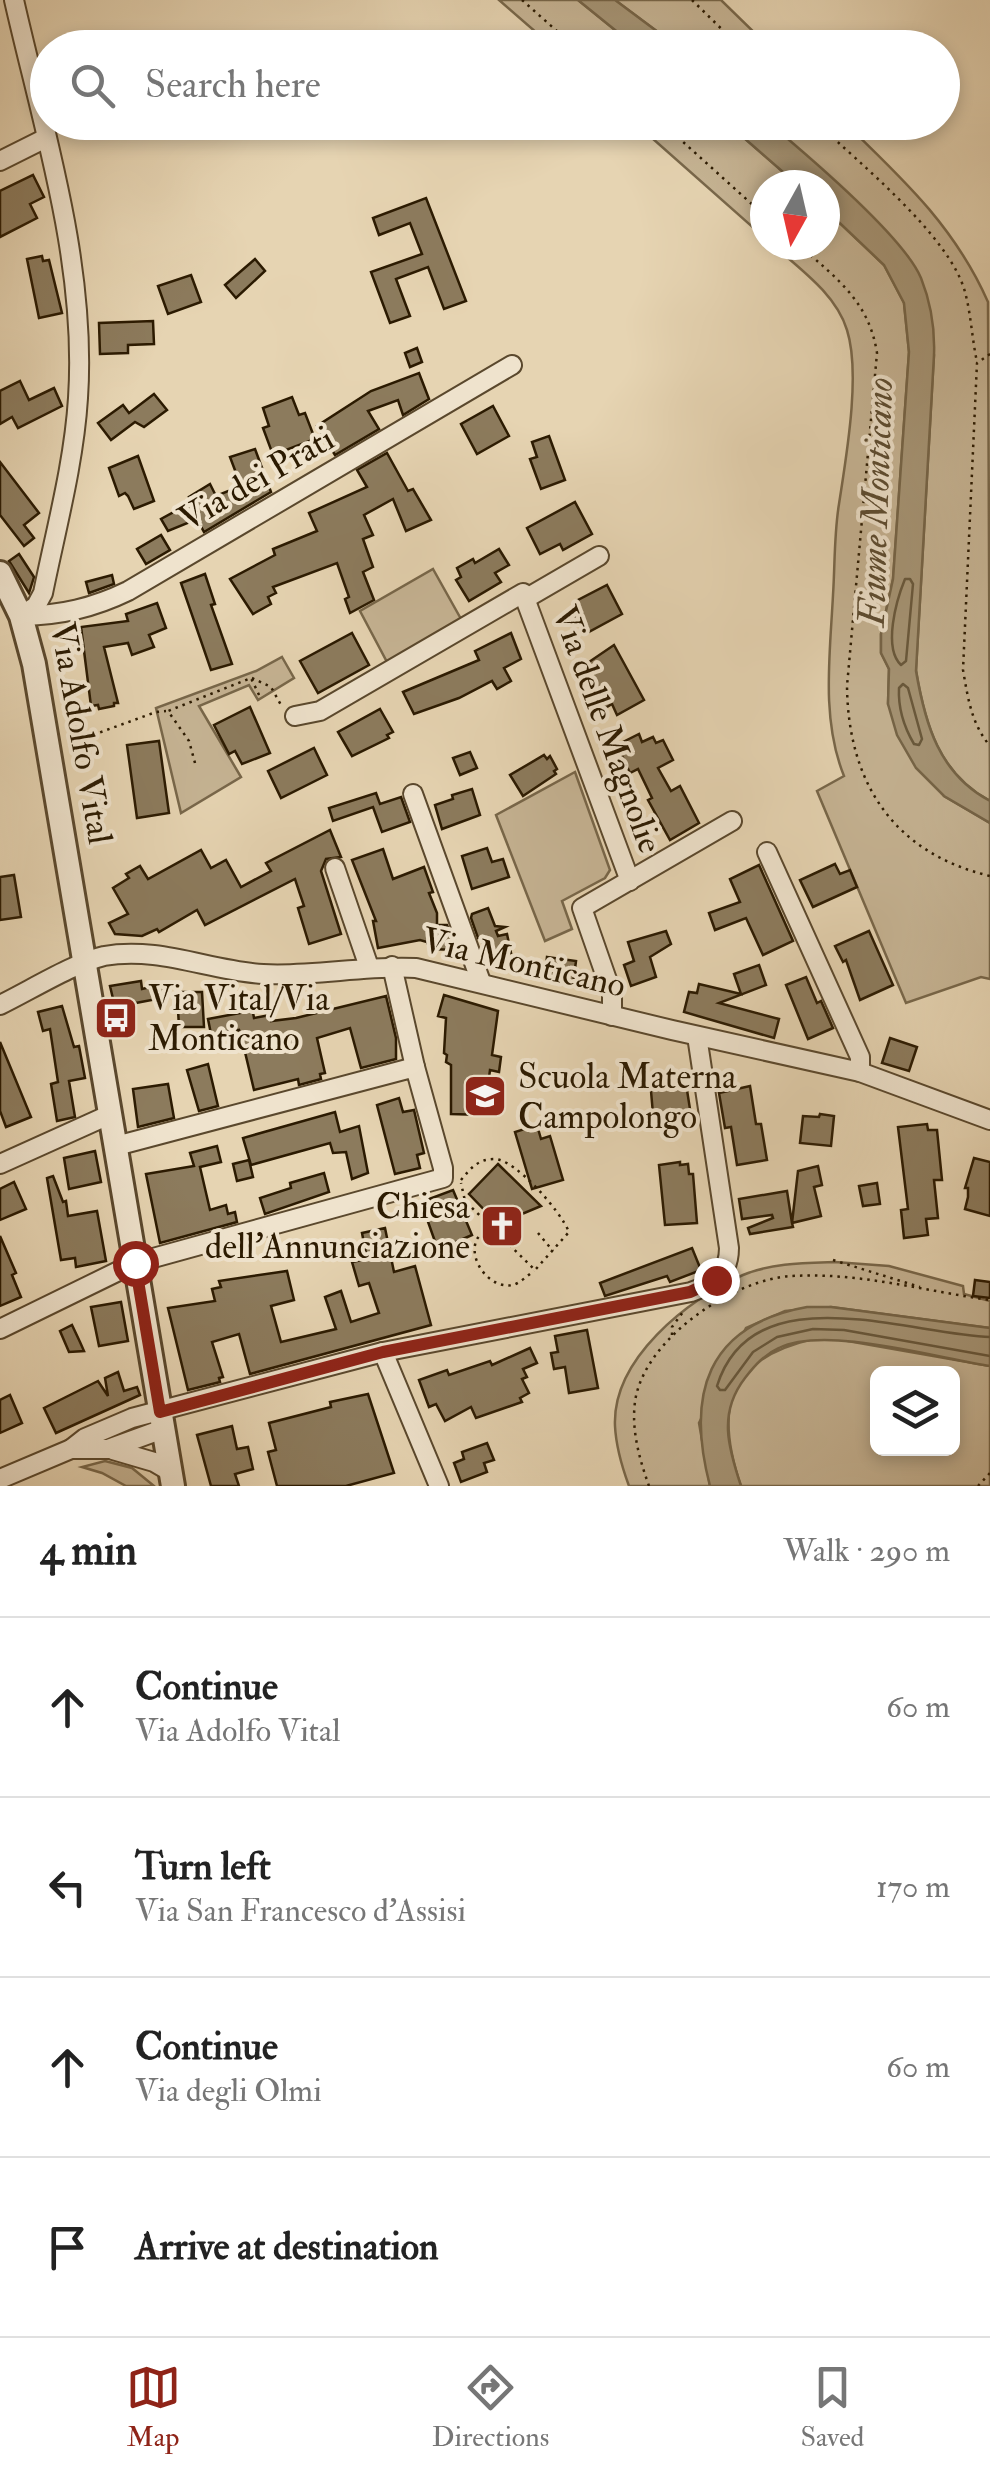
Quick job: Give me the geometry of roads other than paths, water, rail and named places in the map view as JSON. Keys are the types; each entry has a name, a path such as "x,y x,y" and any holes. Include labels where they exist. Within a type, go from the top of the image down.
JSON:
{"street":[{"name":"Via Adolfo Vital","path":"14,0 30,69"},
{"path":"0,161 42,140"},
{"name":"Via Adolfo Vital","path":"46,140 70,254 79,361 78,400 43,593 36,606 21,616 34,664 172,1479"},
{"name":"Via dei Prati","path":"21,616 98,606 128,592 512,365"},
{"name":"Via delle Magnolie","path":"525,599 599,556"},
{"path":"0,574 21,616"},
{"name":"Via delle Magnolie","path":"296,716 320,710 523,593 630,881"},
{"path":"413,794 481,982"},
{"name":"Via delle Magnolie","path":"612,1016 612,994 582,908 732,821"},
{"path":"767,852 860,1056 860,1072"},
{"path":"335,868 369,967"},
{"name":"Via Monticano","path":"0,1005 100,957 136,954 263,974 392,966 443,972 612,1016 860,1072 990,1120"},
{"path":"0,1329 135,1263 442,1178 443,1168 392,966"},
{"path":"108,1449 162,1421 383,1352 690,1292 716,1280 724,1273 728,1259 697,1036"},
{"path":"116,1146 415,1066"},
{"path":"0,1164 111,1114"},
{"path":"383,1352 438,1483 417,1486"},
{"path":"0,1478 71,1449 85,1438 116,1425 162,1421"},
{"path":"71,1449 108,1449 154,1462 172,1479"}],"water":[{"path":"578,0 615,0 655,30 615,30"},
{"path":"746,140 789,140 823,170 781,170"},
{"path":"840,186 911,261 930,306 934,345 916,671 937,746 958,777 990,801 990,823 944,796 916,768 897,735 888,704 889,669 881,653 881,634 893,579 909,352 904,303 884,265 840,223"},
{"path":"807,1307 990,1328 990,1366 852,1341 799,1342 779,1348 752,1369 731,1404 729,1444 741,1486 710,1486 701,1422 712,1369 726,1348 746,1330 773,1316"}],"place":[{"name":"Via Vital/Via Monticano","path":"116,1018"},
{"name":"Scuola Materna Campolongo","path":"485,1096"},
{"name":"Chiesa dell'Annunciazione","path":"502,1226"}],"water label":[{"name":"Fiume Monticano","path":"875,502"}]}
